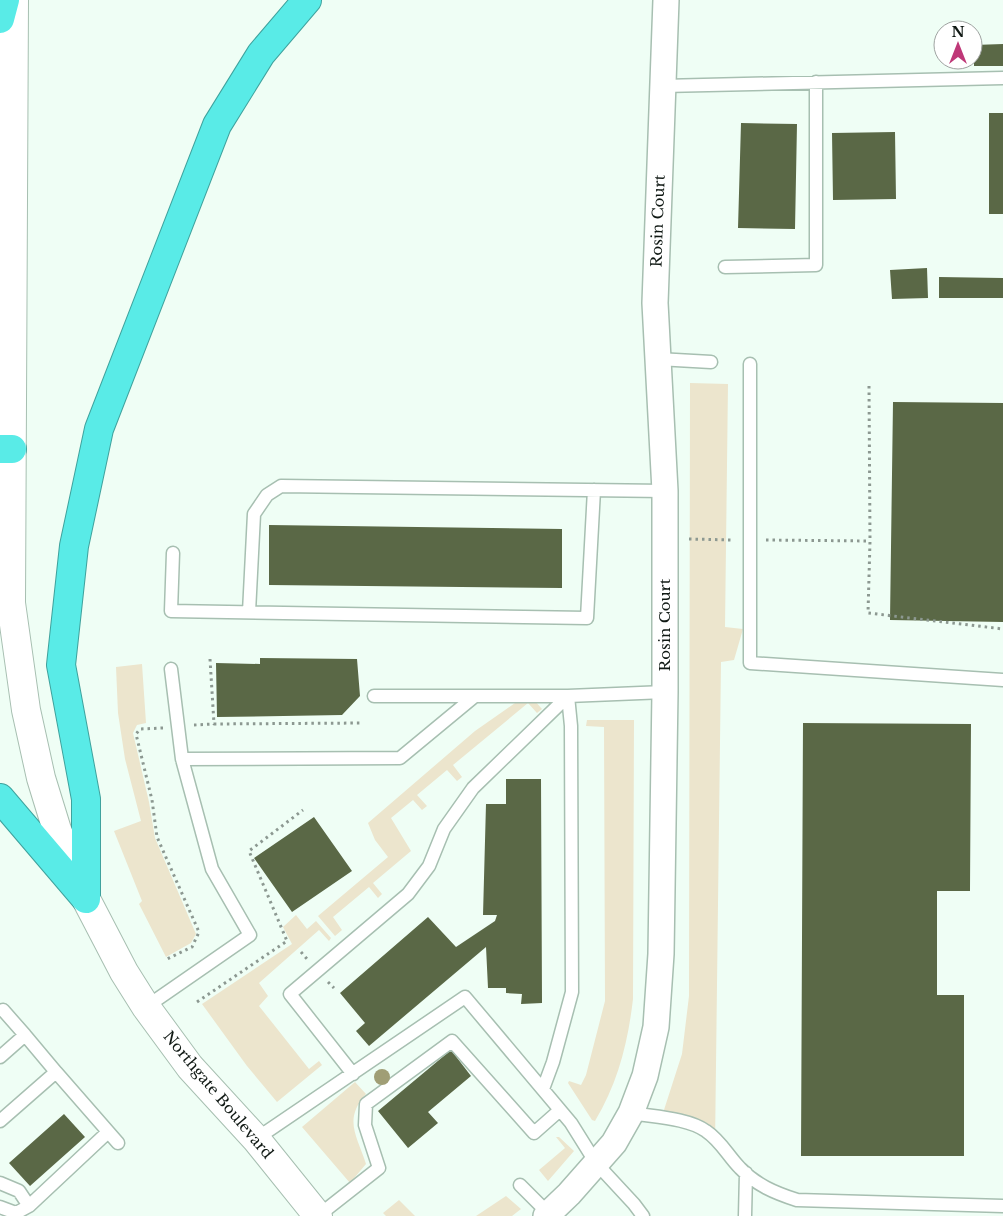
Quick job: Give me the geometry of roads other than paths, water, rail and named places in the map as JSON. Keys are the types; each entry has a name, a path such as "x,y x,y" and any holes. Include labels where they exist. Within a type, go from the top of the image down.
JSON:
{"highway":[{"path":"0,18 5,0"},
{"path":"86,899 86,799 61,665 74,546 99,429 218,125 261,54 307,0"},
{"path":"0,798 86,899"}],"main road":[{"name":"Northgate Boulevard","path":"14,0 6,449 11,603 26,710 41,778 57,830 86,899 124,972 146,1007 190,1067 256,1139 318,1216"}],"street":[{"name":"Rosin Court","path":"548,1215 614,1144 631,1113 645,1076 656,1027 661,954 666,490 655,303 666,0"}],"lane":[{"path":"663,86 1003,78"},
{"path":"725,267 816,266 816,82"},
{"path":"658,360 711,362"},
{"path":"750,364 750,663 1003,680"},
{"path":"248,612 254,514 267,495 281,486 666,490"},
{"path":"173,553 171,611 587,618 594,490"},
{"path":"146,1007 250,935 212,869 182,759 171,669"},
{"path":"374,696 568,696 665,692"},
{"path":"182,759 400,758 475,696"},
{"path":"353,1074 290,994 408,894 428,866 444,829 473,788 568,696"},
{"path":"543,1089 553,1062 572,992 571,726 568,696"},
{"path":"256,1139 465,997 560,1110 596,1163 643,1216"},
{"path":"3,1010 118,1143"},
{"path":"0,1056 25,1035"},
{"path":"318,1216 379,1168 365,1125 366,1104 452,1041 534,1134 560,1110"},
{"path":"0,1122 56,1072"},
{"path":"631,1113 693,1124 707,1131 722,1144 739,1168 755,1182 775,1193 797,1200 954,1210 1003,1206"},
{"path":"0,1207 16,1214 29,1206 108,1132"},
{"path":"745,1216 746,1173"},
{"path":"0,1183 19,1191 29,1206"},
{"path":"520,1185 548,1215"}]}
